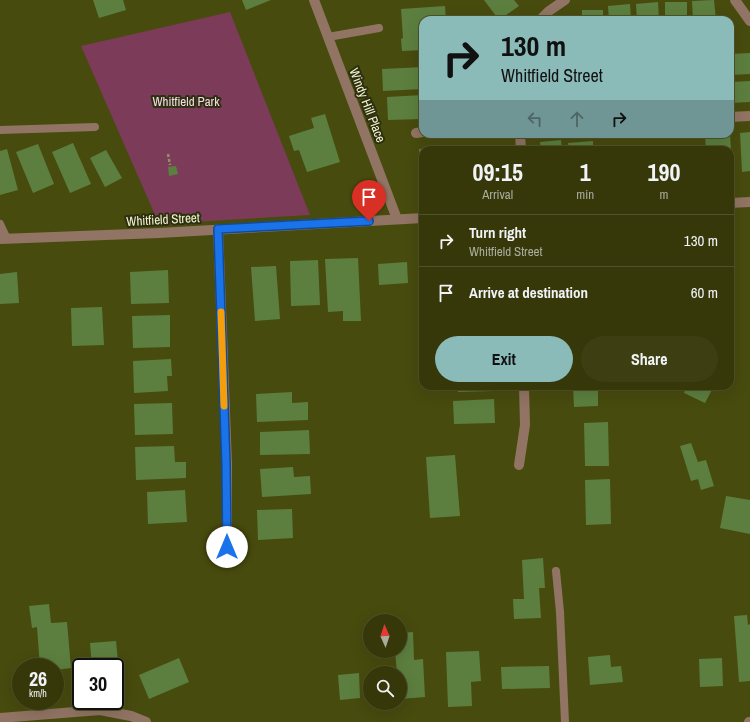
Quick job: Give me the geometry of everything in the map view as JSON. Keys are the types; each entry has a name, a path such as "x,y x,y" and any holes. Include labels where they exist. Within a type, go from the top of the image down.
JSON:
{"street":[{"name":"Windy Hill Place","path":"314,0 397,219"},
{"path":"544,16 565,0"},
{"path":"735,0 750,21"},
{"path":"734,117 750,116"},
{"path":"734,203 750,202"},
{"name":"Whitfield Street","path":"4,239 419,218"},
{"path":"218,229 226,456 227,547"},
{"path":"519,464 525,425 524,390"},
{"path":"0,718 100,710 130,716 146,722"}],"lane":[{"path":"328,37 379,28"},
{"path":"0,130 95,126"},
{"path":"0,224 4,239"},
{"path":"556,570 560,612 565,722"}],"path":[{"path":"168,154 170,165"}],"green space":[{"name":"Whitfield Park","path":"230,12 310,215 159,224 81,46"}],"building":[{"path":"93,0 123,0 126,10 99,18"},
{"path":"242,0 271,0 246,10"},
{"path":"484,0 514,0 519,6 505,16 496,16"},
{"path":"714,0 716,16 693,16 692,1"},
{"path":"658,2 659,16 637,16 636,4"},
{"path":"665,2 687,2 687,16 665,16"},
{"path":"630,4 631,16 609,16 608,6"},
{"path":"445,6 446,16 419,16 419,50 402,51 401,39 403,38 401,9"},
{"path":"582,10 603,10 603,16 582,16"},
{"path":"750,53 750,74 734,75 734,54"},
{"path":"419,67 419,89 383,91 382,69"},
{"path":"750,81 750,102 734,103 734,82"},
{"path":"419,95 419,119 388,120 387,97"},
{"path":"325,114 340,162 307,172 299,150 294,151 289,136 314,128 311,118"},
{"path":"750,132 750,171 742,172 740,133"},
{"path":"705,138 730,138 731,146 706,146"},
{"path":"561,140 562,146 540,146 540,142"},
{"path":"593,141 593,146 568,146 568,143"},
{"path":"73,143 91,184 70,193 52,152"},
{"path":"38,144 54,184 33,193 16,152"},
{"path":"499,145 499,146 476,146"},
{"path":"7,149 18,190 0,195 0,151"},
{"path":"106,150 122,178 105,187 90,158"},
{"path":"176,166 178,174 169,176 168,167"},
{"path":"358,258 361,321 343,321 343,311 328,312 325,259"},
{"path":"318,260 320,305 291,306 290,261"},
{"path":"407,262 408,283 379,285 378,264"},
{"path":"276,266 280,319 255,321 251,267"},
{"path":"168,270 169,303 131,304 130,272"},
{"path":"17,272 19,303 0,304 0,274"},
{"path":"102,307 104,345 72,346 71,308"},
{"path":"170,315 170,347 133,348 132,316"},
{"path":"171,359 172,376 167,376 168,391 134,393 133,361"},
{"path":"458,390 494,390 494,391 458,392"},
{"path":"573,390 598,390 598,406 574,407"},
{"path":"685,390 712,390 705,403 684,393"},
{"path":"292,392 292,403 308,402 308,420 257,422 256,394"},
{"path":"494,399 495,423 454,424 453,401"},
{"path":"172,403 173,434 135,435 134,404"},
{"path":"608,422 609,466 585,466 584,423"},
{"path":"309,430 310,454 260,455 260,432"},
{"path":"691,443 698,462 706,460 714,486 701,490 698,479 691,481 680,446"},
{"path":"174,446 175,462 186,462 186,478 136,480 135,447"},
{"path":"455,455 460,516 430,518 426,457"},
{"path":"293,467 294,477 310,476 311,494 262,497 260,469"},
{"path":"610,479 611,524 586,525 585,480"},
{"path":"185,490 187,522 148,524 147,492"},
{"path":"726,496 750,500 750,534 720,528"},
{"path":"292,509 293,538 258,540 257,510"},
{"path":"543,558 545,588 539,588 541,618 514,619 513,599 524,599 522,560"},
{"path":"49,604 51,623 67,622 71,668 64,669 64,658 39,658 37,627 32,628 29,606"},
{"path":"747,615 748,625 750,624 750,681 739,682 734,616"},
{"path":"407,632 413,632 414,660 423,659 425,697 407,698 407,666 396,666 396,658 407,658"},
{"path":"116,641 118,658 91,658 90,643"},
{"path":"479,651 481,681 471,682 472,706 448,707 446,652"},
{"path":"610,655 611,667 621,666 623,682 590,685 588,657"},
{"path":"179,658 189,682 149,699 139,675"},
{"path":"722,658 723,686 700,687 699,659"},
{"path":"549,666 550,688 502,689 501,667"},
{"path":"359,673 360,698 340,700 338,675"}],"slow traffic":[{"path":"221,312 224,406"}],"route":[{"path":"227,547 226,464 218,229 369,221"}]}
